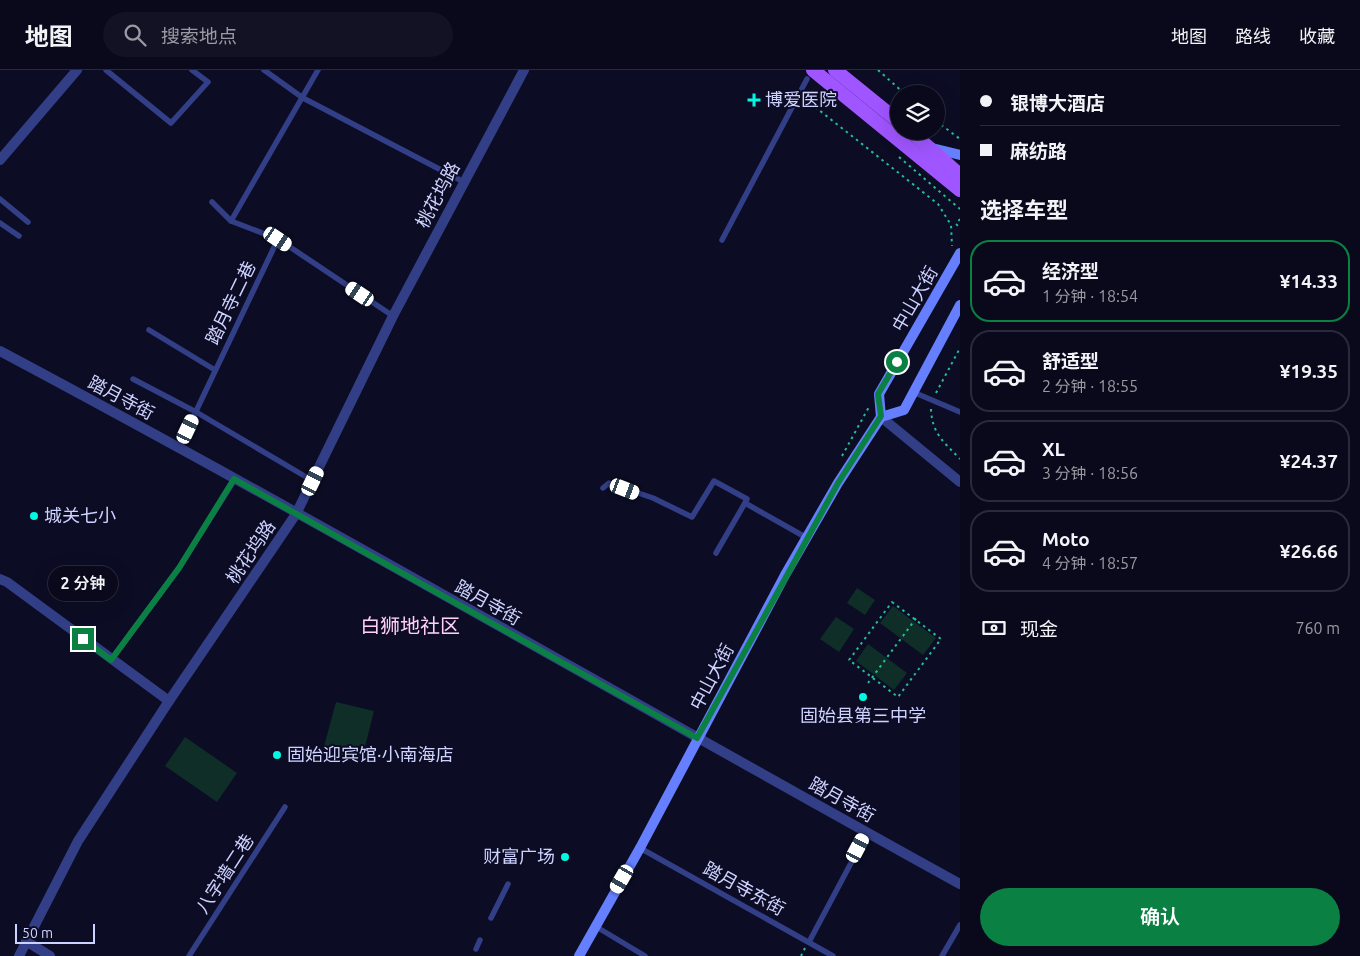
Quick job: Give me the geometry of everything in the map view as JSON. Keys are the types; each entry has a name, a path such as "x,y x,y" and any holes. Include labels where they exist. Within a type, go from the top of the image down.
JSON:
{"main road":[{"path":"835,70 890,115"},
{"path":"810,74 960,190"},
{"path":"920,140 960,175"},
{"path":"928,147 960,154"},
{"name":"中山大街","path":"578,956 640,848 697,738 807,538 838,483 881,416 878,394 956,251"},
{"path":"881,416 904,410 960,305"}],"street":[{"path":"0,160 77,70"},
{"name":"桃花坞路","path":"19,956 78,842 169,701 296,514 393,316 524,70"},
{"name":"踏月寺街","path":"0,351 179,447 960,884"},
{"path":"881,416 960,482"},
{"path":"0,579 42,607 111,660 169,701"},
{"path":"26,941 50,956"}],"lane":[{"path":"106,70 171,123 208,82 192,70"},
{"path":"264,70 303,98 464,182"},
{"path":"231,222 318,70"},
{"path":"722,240 810,74"},
{"path":"0,199 28,222"},
{"path":"212,202 231,222 278,239 393,316"},
{"path":"0,223 18,236"},
{"name":"踏月寺二巷","path":"179,447 278,239"},
{"path":"149,330 215,370"},
{"path":"133,379 196,412 313,481"},
{"path":"913,392 960,412"},
{"path":"111,660 179,568 234,479"},
{"path":"602,488 609,483 653,498 692,517 714,481 747,499 716,552"},
{"path":"745,503 807,538"},
{"name":"八字墙二巷","path":"190,956 285,807"},
{"path":"809,942 867,832"},
{"name":"踏月寺东街","path":"640,848 833,956"},
{"path":"491,918 508,884"},
{"path":"942,956 960,924"},
{"path":"595,926 645,956"},
{"path":"476,950 480,940"}],"path":[{"path":"878,70 895,85"},
{"path":"799,94 938,204 950,225 956,251"},
{"path":"945,128 960,139"},
{"path":"950,225 956,224 960,218"},
{"path":"956,224 960,228"},
{"path":"838,464 871,402"},
{"path":"892,602 916,618 941,639 898,697 872,677 849,660 892,602"},
{"path":"868,683 916,618"}],"green space":[{"path":"857,588 875,600 865,615 847,603"},
{"path":"893,606 936,638 923,655 880,623"},
{"path":"836,617 854,629 839,652 820,639"},
{"path":"868,644 907,673 894,690 856,661"},
{"path":"336,702 374,711 361,763 323,750"},
{"path":"185,737 237,773 217,802 165,766"}],"place":[{"name":"博爱医院","path":"754,100"},
{"name":"城关七小","path":"34,516"},
{"name":"固始县第三中学","path":"863,697"},
{"name":"固始迎宾馆·小南海店","path":"277,755"},
{"name":"财富广场","path":"565,857"}],"district":[{"name":"白狮地社区","path":"410,626"}],"route":[{"path":"83,639 111,660 179,568 234,479 697,738 785,575 838,483 881,416 878,394 897,362"}]}
